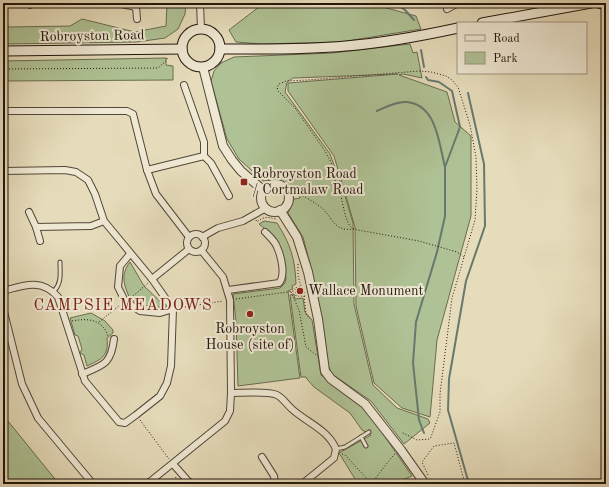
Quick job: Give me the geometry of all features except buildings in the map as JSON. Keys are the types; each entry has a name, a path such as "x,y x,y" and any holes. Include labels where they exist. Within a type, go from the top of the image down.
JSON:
{"main road":[{"path":"487,22 591,3"},
{"path":"598,3 606,5"},
{"path":"220,49 301,49 346,46 406,39 457,28"},
{"path":"201,29 210,31 218,40 220,49 213,62 203,67 193,65 185,57 182,49 184,40 191,31 201,29"},
{"name":"Robroyston Road","path":"3,51 182,49"}],"street":[{"path":"117,3 137,5 138,19"},
{"path":"200,3 201,29"},
{"path":"447,9 458,3"},
{"path":"203,67 223,146 236,165 263,190"},
{"path":"184,85 204,142 204,156 211,163 229,196"},
{"path":"3,111 127,111 132,114 147,170 156,194 189,237"},
{"path":"147,170 204,156"},
{"path":"3,171 65,170 76,172 88,180 95,194 104,221 152,279 173,308 171,366 160,396 125,423 119,422 82,374 67,321 58,297 54,292 42,284 23,286 3,291"},
{"path":"278,184 291,191 286,206 280,210 274,211 266,208 262,203 261,198 263,190 269,185 278,184"},
{"path":"202,238 218,228 243,221 266,208"},
{"path":"280,210 297,237 308,272 318,319 325,371 331,379 365,404 401,450 428,481"},
{"path":"29,212 36,227 40,241"},
{"path":"36,227 92,226 104,221"},
{"path":"228,290 279,283 282,279 283,272 277,246 265,232"},
{"path":"197,235 204,240 204,246 201,250 196,252 189,249 187,244 189,237 197,235"},
{"path":"152,279 189,249"},
{"path":"148,484 225,421 230,411 230,300 223,277 201,250"},
{"path":"130,254 120,266 118,288 125,301 140,311 160,313 173,308"},
{"path":"3,308 22,384 38,418 93,484"},
{"path":"82,374 106,364 113,349 112,339"},
{"path":"231,393 270,393 278,395 293,410 320,429 334,445 336,450 334,458 302,484"},
{"path":"262,458 274,476 275,484"},
{"path":"173,464 188,481 193,484"}],"lane":[{"path":"54,292 60,283 60,262"},
{"path":"336,450 345,448 369,432"},
{"path":"361,437 366,446"}],"path":[{"path":"3,69 158,68 167,60 169,49"},
{"path":"335,182 336,172 325,150 294,108 278,91 277,87 279,84 286,81 419,71 431,72 446,76 458,87 470,125 476,157 476,209 472,230 452,298 440,394 440,412 430,439 417,440 401,432"},
{"path":"291,191 328,186 335,182"},
{"path":"335,182 339,184 351,228 419,240 457,252 464,257"},
{"path":"291,191 322,208 333,224 349,230 355,229"},
{"path":"254,216 257,222 261,218 265,217 279,220"},
{"path":"297,260 298,276 306,295 304,296 306,314 310,319"},
{"path":"301,286 295,288 296,296 313,295"},
{"path":"67,321 83,319 99,322 106,329 112,339"},
{"path":"136,415 173,464"},
{"path":"428,481 422,462 434,446 454,443 465,484"},
{"path":"336,450 345,455 370,484 380,474 386,463 401,450"}],"green space":[{"path":"167,3 186,3 185,14 178,29 165,38 137,42 3,44 3,22 9,27 70,26 82,19 135,32 166,26"},
{"path":"264,3 368,3 416,16 421,29 341,42 261,44 236,42 229,30"},
{"path":"410,44 413,53 417,52 422,78 403,74 399,75 447,92 455,122 471,136 471,216 437,340 430,417 402,408 374,383 356,306 355,227 334,156 288,91 288,83 398,74 293,78 287,82 285,92 330,154 344,192 353,223 354,304 373,385 397,408 428,419 430,423 404,444 371,401 332,374 328,365 325,340 311,268 303,237 288,213 294,199 300,198 298,187 291,187 275,179 263,181 239,159 227,139 211,81 214,71 221,63 234,57 332,53"},
{"path":"166,58 166,65 173,66 173,80 3,81 3,61"},
{"path":"264,221 277,223 289,245 295,267 296,284 292,286 293,289 288,291 300,378 238,386 236,321 233,294 280,288 285,283 286,278 283,256 276,238 259,224"},
{"path":"130,262 144,286 166,307 147,306 130,299 126,289 124,276"},
{"path":"294,294 295,299 303,298 305,312 312,320 321,375 360,403 412,476 392,484 349,484 355,479 339,453 371,435 362,430 350,413 314,387 306,377 301,377 290,295"},
{"path":"91,313 105,321 113,330 113,333 107,338 106,353 100,359 87,366 84,355 80,353 82,349 78,336 75,335 70,318"},
{"path":"3,415 59,484 3,484"}],"waterway":[{"path":"395,3 405,10 414,20"},
{"path":"421,50 424,67"},
{"path":"424,433 419,420 413,363 416,322 437,252 445,216 445,167 460,127 452,91 439,82 428,80 426,77"},
{"path":"468,93 484,164 485,226 466,281 449,379 448,410 469,484"},
{"path":"377,111 399,102 407,102 417,105 425,110 435,127 445,167"}],"place":[{"name":"Robroyston Road / Cortmalaw Road","path":"244,182"},
{"name":"Wallace Monument","path":"300,291"},
{"name":"Robroyston House (site of)","path":"250,314"}],"district":[{"name":"CAMPSIE MEADOWS","path":"123,306"}]}
